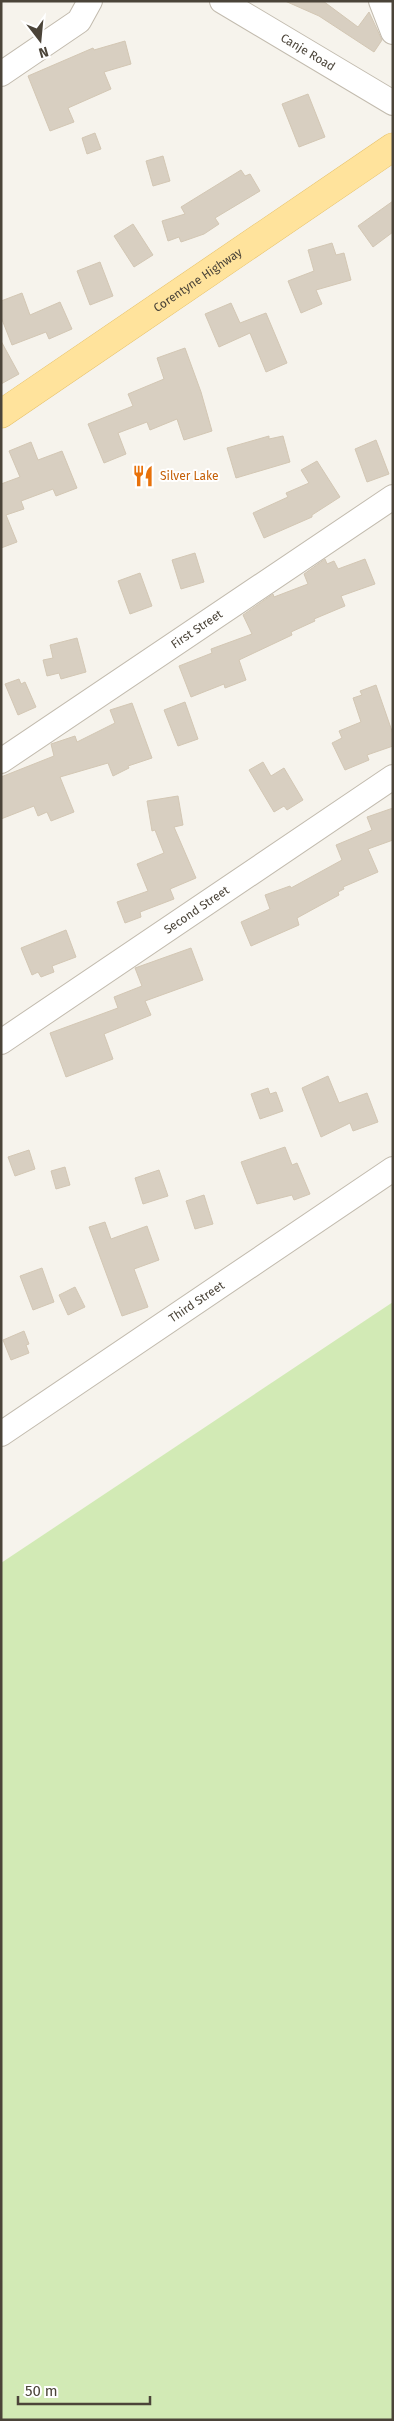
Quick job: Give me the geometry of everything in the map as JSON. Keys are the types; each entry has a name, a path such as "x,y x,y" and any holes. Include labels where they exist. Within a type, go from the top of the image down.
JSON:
{"main road":[{"name":"Corentyne Highway","path":"1,414 393,147"}],"street":[{"path":"1,74 79,21 90,1"},
{"name":"Canje Road","path":"222,1 393,103"},
{"path":"381,1 393,32"},
{"name":"First Street","path":"1,761 393,497"},
{"name":"Second Street","path":"1,1042 393,777"},
{"name":"Third Street","path":"1,1434 393,1169"}],"green space":[{"path":"393,1302 393,2420 1,2420 1,1563"}],"building":[{"path":"285,1 323,1 358,27 369,12 382,40 374,52 319,16"},
{"path":"125,41 131,64 104,72 111,89 68,108 74,122 50,131 28,76 93,48 94,50"},
{"path":"308,94 325,137 299,147 282,104"},
{"path":"95,133 101,149 87,154 82,138"},
{"path":"163,156 170,181 153,186 146,161"},
{"path":"241,170 245,176 250,174 260,191 215,218 219,224 204,234 181,242 179,237 168,241 162,221 185,214 181,207"},
{"path":"393,201 393,232 373,247 358,226"},
{"path":"133,224 153,255 134,267 114,236"},
{"path":"332,243 336,255 344,253 351,280 316,290 322,304 301,313 288,281 314,271 308,250"},
{"path":"100,262 113,296 90,305 77,271"},
{"path":"22,293 30,315 60,302 72,329 49,339 46,332 12,345 1,317 1,301"},
{"path":"231,303 240,323 266,313 287,363 266,372 250,333 219,347 205,314"},
{"path":"1,341 19,374 1,384"},
{"path":"185,348 201,392 212,431 184,440 177,419 150,430 147,422 118,433 126,454 104,463 88,424 133,406 128,394 164,379 157,358"},
{"path":"269,436 269,439 283,436 290,462 236,478 227,448"},
{"path":"376,440 389,474 367,482 355,449"},
{"path":"31,442 38,460 62,451 77,488 56,496 53,489 21,501 24,509 6,515 17,542 1,548 1,484 20,477 9,451"},
{"path":"317,461 340,497 312,515 312,517 264,538 253,513 288,497 286,493 309,483 301,470"},
{"path":"195,553 204,582 181,589 172,560"},
{"path":"325,559 327,564 334,561 338,569 365,559 375,584 341,596 345,606 314,619 315,621 291,632 292,635 239,660 246,680 225,688 224,684 191,697 179,666 212,653 211,649 252,634 243,615 273,594 274,597 308,584 304,574"},
{"path":"140,573 152,606 130,614 118,581"},
{"path":"77,638 86,672 61,679 59,673 47,676 43,660 53,658 50,645"},
{"path":"19,679 21,684 25,682 36,707 18,715 5,684"},
{"path":"376,685 393,734 393,746 367,755 369,760 345,770 332,743 342,738 339,731 361,722 353,698 362,695 360,691"},
{"path":"185,702 198,739 178,746 164,710"},
{"path":"132,703 152,758 128,766 129,768 113,776 108,763 60,777 74,812 51,821 47,812 38,816 34,806 1,819 1,777 54,756 51,744 75,736 77,742 115,723 110,710"},
{"path":"263,762 271,776 284,768 303,800 287,810 284,806 274,812 249,770"},
{"path":"178,796 183,825 174,827 196,878 170,889 174,899 140,912 141,917 125,923 117,902 148,891 137,864 164,853 155,830 152,831 147,801"},
{"path":"393,808 393,840 368,849 378,872 343,887 344,889 338,892 339,895 297,918 299,925 251,946 241,922 270,909 265,895 290,886 291,888 342,860 336,845 372,830 367,817"},
{"path":"66,930 76,957 52,966 54,972 41,977 38,972 32,975 21,948"},
{"path":"191,948 203,980 145,1001 151,1015 104,1034 113,1059 66,1077 50,1033 118,1008 114,997 142,986 135,968"},
{"path":"328,1076 339,1103 367,1093 378,1122 353,1131 350,1123 321,1137 302,1088"},
{"path":"268,1088 270,1094 276,1092 283,1111 260,1119 251,1094"},
{"path":"285,1147 292,1165 297,1163 310,1194 294,1200 292,1195 257,1204 241,1162"},
{"path":"29,1150 35,1169 15,1176 8,1157"},
{"path":"65,1167 70,1185 56,1189 51,1171"},
{"path":"159,1170 168,1196 143,1204 135,1178"},
{"path":"204,1195 213,1224 195,1229 186,1201"},
{"path":"105,1222 111,1239 147,1226 159,1260 134,1269 148,1307 122,1316 89,1227"},
{"path":"42,1268 54,1302 33,1310 20,1276"},
{"path":"75,1287 85,1307 68,1315 59,1295"},
{"path":"24,1331 29,1344 26,1345 29,1353 11,1360 3,1340"}],"place":[{"name":"Silver Lake","path":"143,476"}]}
